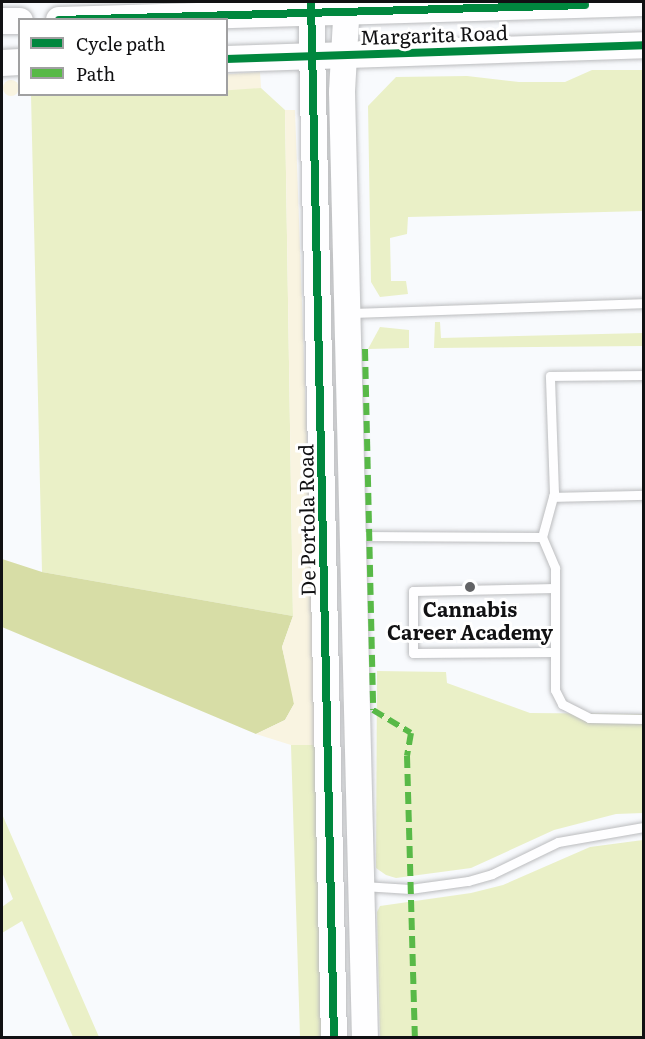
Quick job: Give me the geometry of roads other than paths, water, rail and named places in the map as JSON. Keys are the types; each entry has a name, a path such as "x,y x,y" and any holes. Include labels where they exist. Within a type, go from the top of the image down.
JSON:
{"main road":[{"name":"Margarita Road","path":"98,18 346,6 644,3"},
{"path":"346,6 344,54 347,313 359,885 365,1038"},
{"name":"De Portola Road","path":"311,7 334,1038"},
{"path":"2,21 18,21"},
{"name":"Margarita Road","path":"228,59 644,45"},
{"path":"2,63 18,62"},
{"path":"325,628 334,647 337,677 340,865 348,878 359,885"}],"lane":[{"path":"347,313 644,303"},
{"path":"644,375 550,376 553,497 542,537 555,568 555,690 562,704 589,718 644,719"},
{"path":"553,497 644,495"},
{"path":"353,536 542,537"},
{"path":"555,588 413,591 413,653 555,652"},
{"path":"359,885 410,889 468,881 492,874 558,842 619,828 644,827"}],"place":[{"name":"Cannabis Career Academy","path":"470,587"}]}
